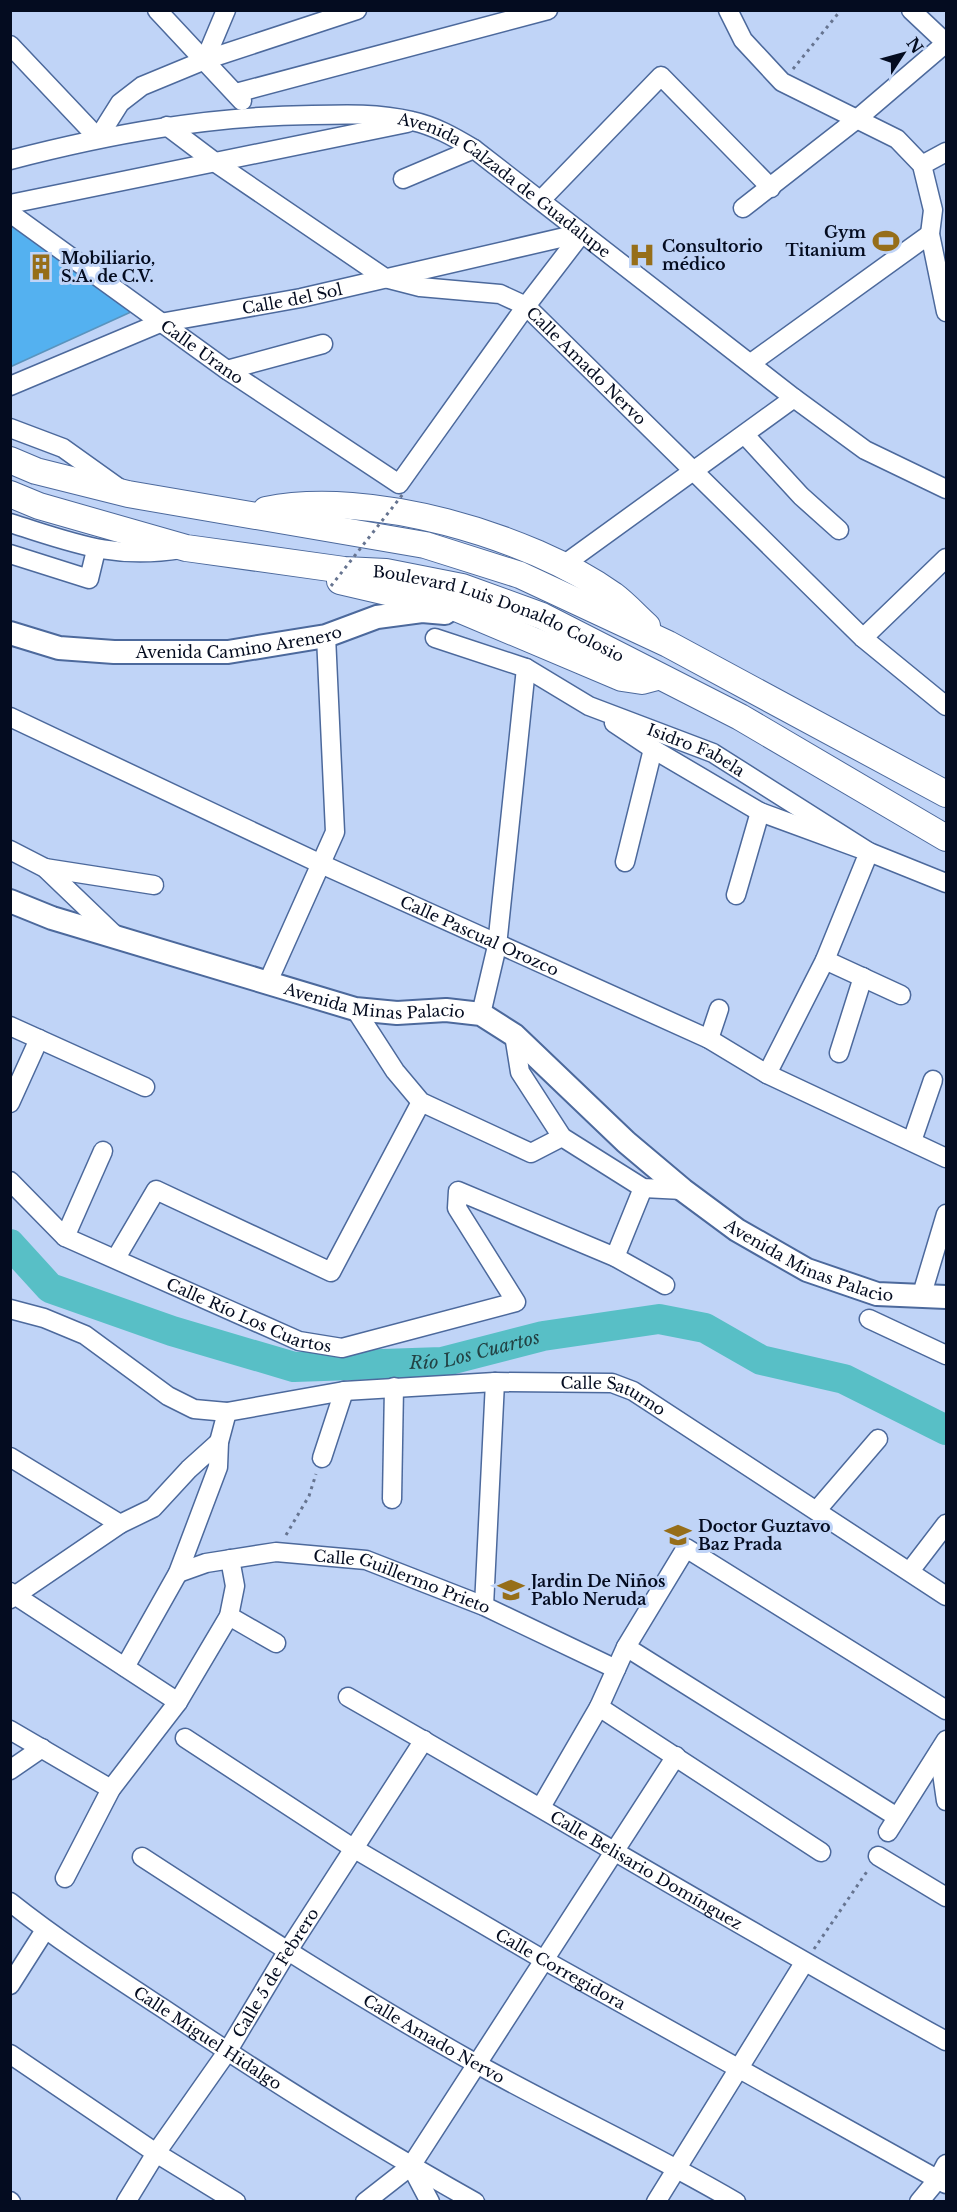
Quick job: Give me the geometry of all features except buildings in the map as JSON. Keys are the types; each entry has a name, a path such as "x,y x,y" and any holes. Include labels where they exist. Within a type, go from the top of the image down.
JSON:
{"highway":[{"name":"Boulevard Luis Donaldo Colosio","path":"10,460 36,471 128,494 425,545 520,575 668,644 946,794"},
{"name":"Boulevard Luis Donaldo Colosio","path":"10,494 39,506 186,548 331,579 386,572 462,588 542,616 740,717 941,833"},
{"path":"246,514 313,504 364,508 446,522 504,540 562,566 614,596 668,644"},
{"path":"331,579 445,606 622,678 642,681 659,676"}],"main road":[{"path":"331,579 371,600 377,617"},
{"name":"Avenida Camino Arenero","path":"10,633 59,648 114,652 228,652 326,636 377,617 422,611 467,614"},
{"name":"Avenida Minas Palacio","path":"10,901 52,918 355,1010 397,1013 446,1010 481,1014 514,1035 626,1142 683,1190 737,1230 807,1270 877,1294 922,1294 946,1297"}],"street":[{"path":"157,10 236,93 251,115"},
{"path":"205,60 226,10"},
{"path":"10,45 98,138 120,103 142,86 205,60 357,10"},
{"path":"236,93 548,10"},
{"path":"728,10 743,40 782,82 897,139 922,165 940,210 930,234 752,363"},
{"path":"743,208 856,119 946,43 911,10"},
{"path":"541,200 661,76 771,188"},
{"name":"Avenida Calzada de Guadalupe","path":"10,160 98,138 251,115 365,114 414,122 443,131 474,149 752,363 794,398 865,450 946,489"},
{"path":"10,204 123,179 216,163 414,122"},
{"name":"Calle Amado Nervo","path":"167,126 216,163 385,278 420,287 500,294 526,306 863,638 946,706"},
{"path":"403,179 474,149"},
{"path":"922,165 946,152"},
{"name":"Calle Urano","path":"10,213 160,323 401,489"},
{"path":"401,489 526,306 582,233"},
{"name":"Calle del Sol","path":"10,386 160,323 301,298 582,233"},
{"path":"930,234 946,309"},
{"path":"227,370 323,344"},
{"path":"562,566 794,398"},
{"path":"10,428 63,448 128,494"},
{"path":"745,435 801,496 838,530"},
{"path":"10,523 96,550 150,554 186,548"},
{"path":"10,554 89,579 96,550"},
{"path":"863,638 946,558"},
{"path":"267,984 335,832 326,636"},
{"name":"Isidro Fabela","path":"435,638 526,668 589,706 713,753 869,852 946,883"},
{"path":"481,1014 497,946 526,668"},
{"path":"589,706 653,749 760,812 869,852 825,960 767,1074"},
{"name":"Calle Pascual Orozco","path":"10,717 497,946 709,1040 767,1074 912,1142 946,1153"},
{"path":"626,862 653,749"},
{"path":"736,895 760,812"},
{"path":"10,850 45,868 120,939"},
{"path":"45,868 154,885"},
{"path":"825,960 901,995"},
{"path":"838,1053 863,977"},
{"path":"355,1010 394,1071 421,1102 531,1153 562,1137"},
{"path":"709,1040 719,1010"},
{"path":"10,1026 145,1087"},
{"path":"514,1035 520,1072 562,1137 643,1188 683,1190"},
{"path":"10,1103 39,1039"},
{"path":"912,1142 933,1080"},
{"path":"116,1258 156,1190 331,1272 421,1102"},
{"path":"65,1237 103,1151"},
{"name":"Calle Río Los Cuartos","path":"10,1180 65,1237 299,1341 342,1348 516,1302 457,1208 458,1191 615,1257"},
{"path":"643,1188 615,1257 665,1285"},
{"path":"922,1294 946,1214"},
{"path":"10,1309 44,1318 85,1335 168,1396 194,1409 227,1412 219,1442 218,1467 178,1573 125,1667"},
{"path":"868,1319 946,1355"},
{"path":"484,1606 495,1382"},
{"name":"Calle Saturno","path":"227,1412 344,1391 394,1387 495,1382 612,1383 633,1391 946,1596"},
{"path":"392,1499 394,1387"},
{"path":"321,1458 344,1391"},
{"path":"817,1510 878,1439"},
{"path":"178,1702 12,1596 120,1524 153,1508 189,1468 219,1442"},
{"path":"10,1457 120,1524"},
{"path":"910,1571 946,1524"},
{"path":"541,1807 599,1707 626,1647 686,1548 946,1710"},
{"name":"Calle Guillermo Prieto","path":"178,1573 206,1563 276,1552 366,1560 484,1606 616,1669"},
{"path":"65,1878 111,1789 178,1702 229,1616 235,1586 230,1559"},
{"path":"229,1616 276,1643"},
{"path":"626,1647 892,1825 944,1750"},
{"name":"Calle Belisario Domínguez","path":"348,1697 541,1807 804,1963 946,2041"},
{"path":"599,1707 820,1852"},
{"path":"10,1730 111,1789"},
{"name":"Calle Corregidora","path":"185,1738 353,1848 544,1960 739,2069 944,2176"},
{"name":"Calle 5 de Febrero","path":"126,2202 156,2152 227,2052 287,1952 424,1740"},
{"path":"10,1770 42,1748"},
{"path":"944,1750 946,1801"},
{"path":"365,2202 411,2166 676,1756"},
{"path":"878,1856 946,1897"},
{"name":"Calle Amado Nervo","path":"142,1857 287,1952 476,2064 677,2168 736,2202"},
{"name":"Calle Miguel Hidalgo","path":"10,1902 45,1929 227,2052 411,2166 475,2202"},
{"path":"10,1985 45,1929"},
{"path":"656,2202 804,1963"},
{"path":"10,2054 156,2152 237,2202"},
{"path":"411,2166 430,2202"},
{"path":"919,2202 944,2176"}],"path":[{"path":"782,82 841,10"},
{"path":"331,579 401,489"},
{"path":"276,1552 309,1496 321,1458"},
{"path":"804,1963 878,1856"}],"waterway":[{"name":"Río Los Cuartos","path":"10,1244 50,1288 172,1331 294,1367 442,1362 543,1336 659,1319 705,1328 761,1360 844,1379 946,1430"}],"place":[{"name":"Gym Titanium","path":"886,241"},
{"name":"Consultorio médico","path":"642,255"},
{"name":"Mobiliario, S.A. de C.V.","path":"41,267"},
{"name":"Doctor Guztavo Baz Prada","path":"678,1535"},
{"name":"Jardin De Niños Pablo Neruda","path":"511,1590"}]}
